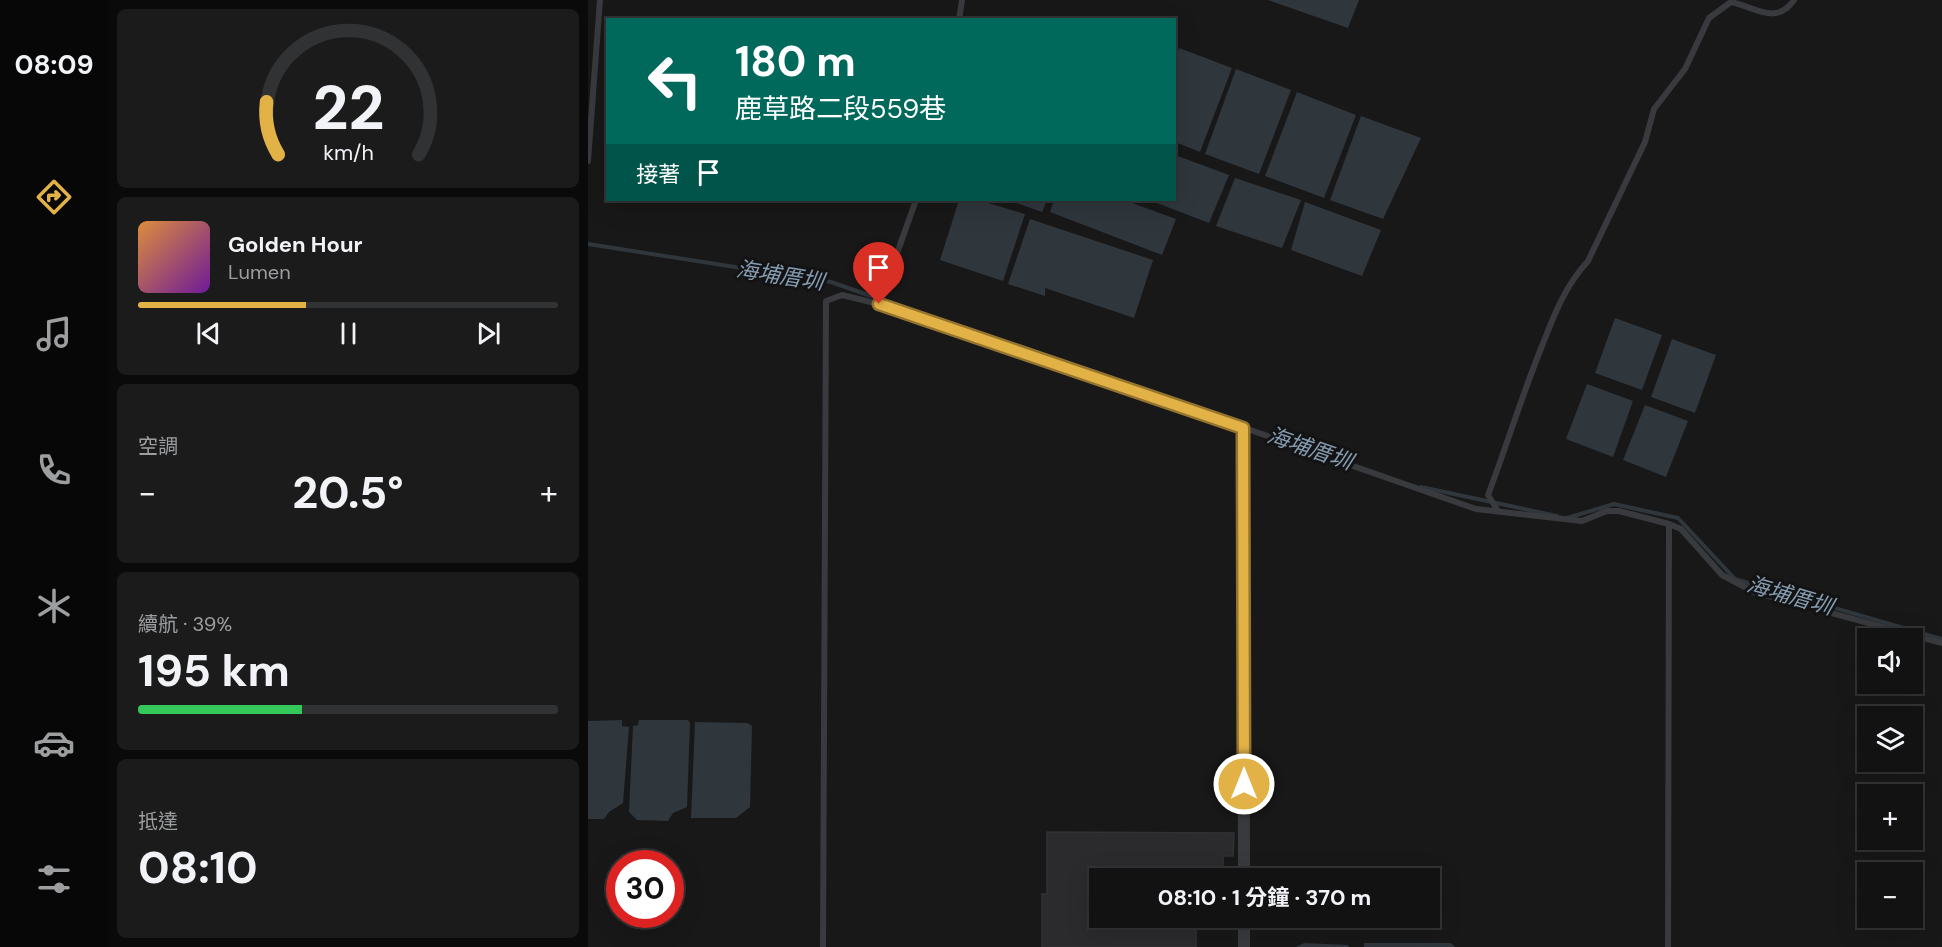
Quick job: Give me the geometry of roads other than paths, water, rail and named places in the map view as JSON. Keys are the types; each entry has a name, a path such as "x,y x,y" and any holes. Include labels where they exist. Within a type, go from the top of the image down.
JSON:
{"street":[{"path":"1243,428 1244,868"},
{"path":"1244,928 1244,947"}],"lane":[{"path":"588,161 600,0"},
{"path":"959,18 962,0"},
{"path":"1498,511 1488,495 1526,384 1564,294 1573,277 1588,261 1645,142 1654,109 1685,69 1709,18 1731,2 1768,15 1783,11 1794,0"},
{"path":"879,304 916,201"},
{"path":"823,947 826,301 842,295 879,304 1476,509 1581,521 1607,511 1619,511 1669,524 1681,529 1722,576 1734,584 1754,592 1942,643"},
{"path":"1668,947 1669,524"}],"waterway":[{"name":"海埔厝圳","path":"588,244 831,282 980,334"},
{"name":"海埔厝圳","path":"1421,487 1557,516"},
{"name":"海埔厝圳","path":"1567,518 1614,504 1678,518 1735,579 1942,639"}]}
